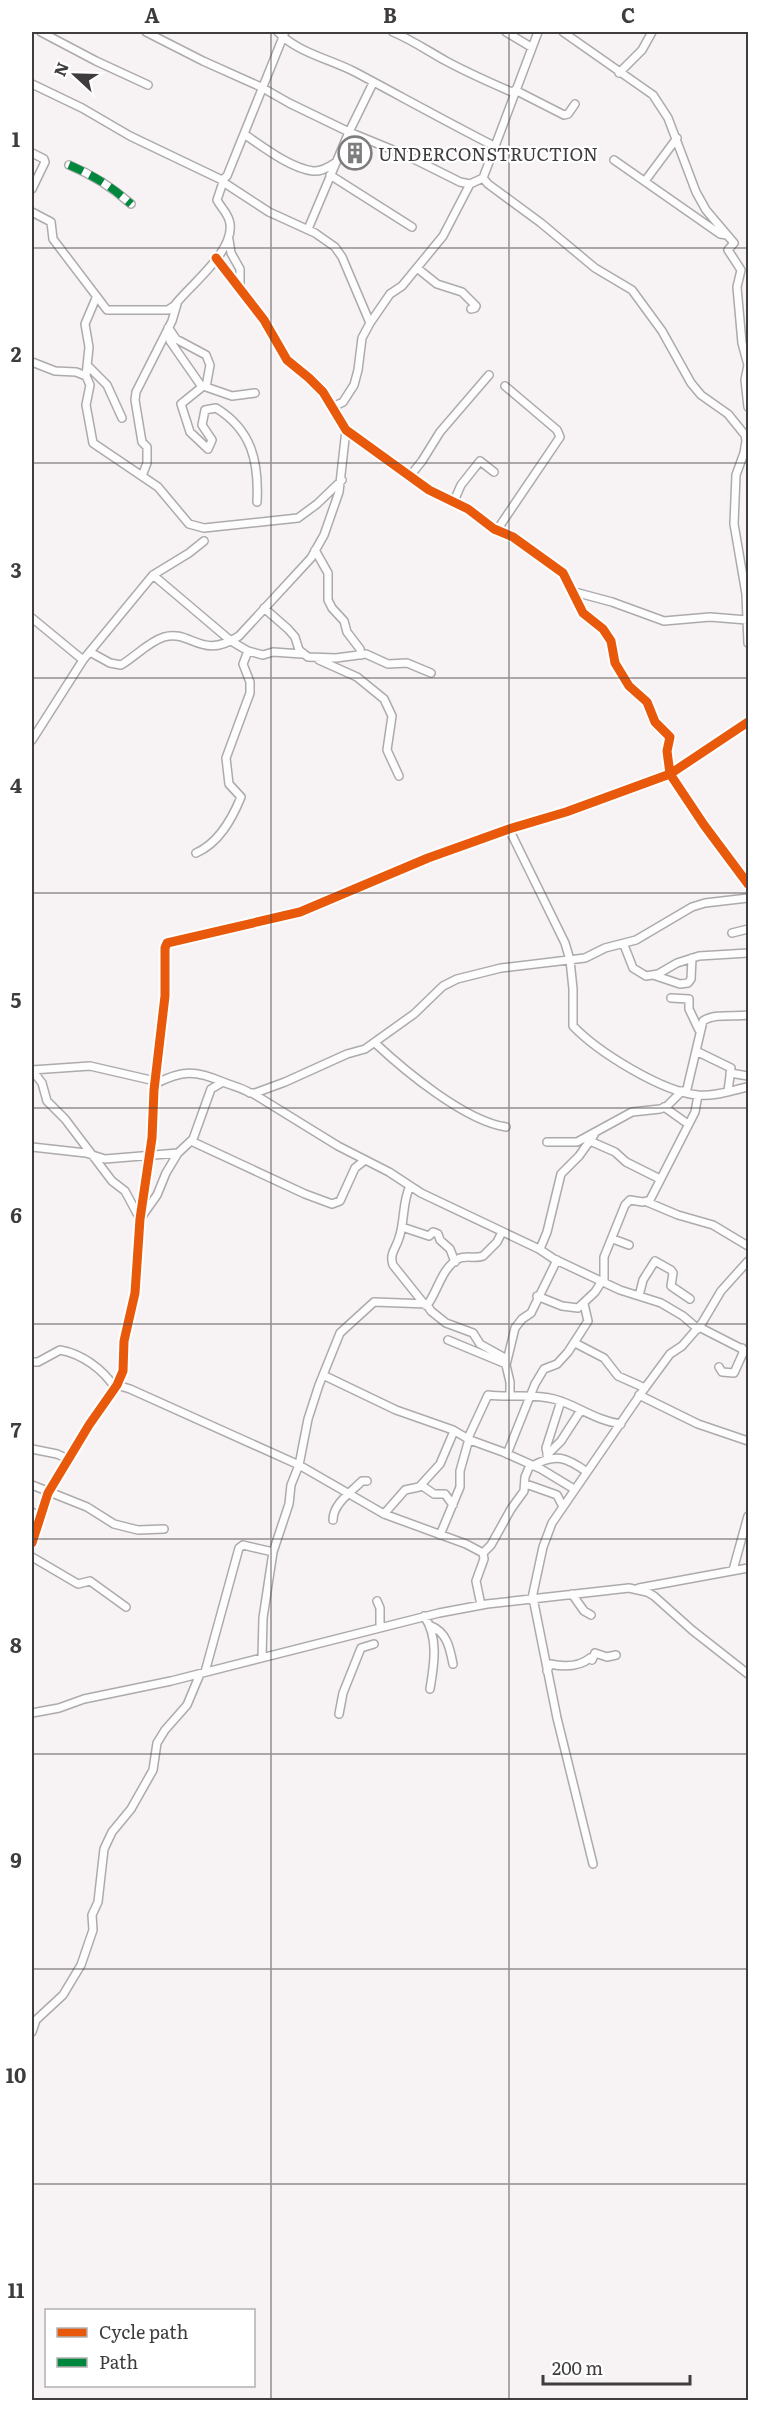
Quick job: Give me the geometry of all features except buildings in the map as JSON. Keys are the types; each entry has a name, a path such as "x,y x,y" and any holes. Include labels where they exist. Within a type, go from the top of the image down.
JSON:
{"street":[{"path":"41,32 148,85"},
{"path":"146,32 349,132 410,157 460,182 470,184 483,178 538,32"},
{"path":"393,32 415,41 477,77 514,91 564,115 568,114 575,104"},
{"path":"506,32 531,47"},
{"path":"563,32 591,49 619,73 654,95 677,138 696,192 706,210 734,243 728,250 741,270 737,287 742,343 748,365 745,380 748,407"},
{"path":"619,73 642,50 652,32"},
{"path":"240,288 240,269 231,253 229,240 230,222 217,200 282,33"},
{"path":"282,33 290,43 494,146"},
{"path":"308,230 335,163 373,83"},
{"path":"32,84 82,108 154,149 224,180 269,212 308,230 335,247 342,257 370,323"},
{"path":"244,135 279,156 312,171 320,171 335,163"},
{"path":"645,181 677,138"},
{"path":"32,153 44,159 45,162 32,189"},
{"path":"614,160 720,234 727,235"},
{"path":"69,165 92,175 131,204"},
{"path":"330,175 412,227"},
{"path":"483,178 542,223 595,268 628,286 662,331 699,394 728,414 747,435 744,453 736,475 734,524 746,594 748,643"},
{"path":"333,407 343,402 354,385 362,338 370,323 390,294 402,286 443,236 470,184"},
{"path":"32,212 51,222 53,238 96,298 106,310 112,312 168,310 178,302 229,240"},
{"path":"216,258 264,320 287,360 319,387 346,430 429,490 468,509 497,530 513,537 561,572 583,613 603,629 611,641 615,654 614,661 629,686 647,702 655,722 671,738 667,751 670,774 748,884"},
{"path":"417,268 437,284 462,292 476,306 471,309"},
{"path":"96,298 86,321 89,341 86,376 90,385 86,405 93,443 158,487 189,524 204,528 298,518 318,504 342,480"},
{"path":"142,476 147,463 147,447 142,442 135,396 176,312 178,302"},
{"path":"168,328 176,339 206,355 210,365 206,387 232,396 255,393"},
{"path":"168,328 170,341 202,387 181,404 190,432 208,449 212,440 202,425 205,410 216,408 231,416 252,446 258,478 257,502"},
{"path":"32,362 55,370 76,372 86,376"},
{"path":"88,366 107,385 122,418"},
{"path":"410,476 440,432 489,375"},
{"path":"497,530 560,437 557,430 505,386"},
{"path":"90,652 110,663 121,665 164,637 176,637 212,647 239,636 298,573 315,550 333,512 342,480 346,430"},
{"path":"454,501 460,485 480,461 494,472"},
{"path":"32,740 83,660 153,575 204,541"},
{"path":"315,550 328,573 328,598 332,609 344,621 347,632 360,649 361,655"},
{"path":"153,575 231,641 248,651 263,655 273,652 302,654 357,677 384,699 392,716 387,750 399,776"},
{"path":"572,591 612,602 664,621 710,618 747,620"},
{"path":"264,608 295,638 302,654"},
{"path":"32,618 83,660"},
{"path":"196,853 208,848 219,837 241,797 229,784 226,758 250,693 250,682 243,664 248,651"},
{"path":"313,658 368,654 388,664 407,663 431,673"},
{"path":"32,1543 48,1493 116,1387 124,1366 124,1341 135,1293 140,1219 149,1156 165,996 166,943 300,912 428,858 670,774 748,722"},
{"path":"509,829 561,931 570,960 573,1026 619,1062 684,1092 698,1095 748,1087"},
{"path":"252,1093 285,1082 347,1054 365,1049 411,1016 449,982 493,969 585,958 605,948 624,945 636,940 692,907 705,903 748,898"},
{"path":"732,933 748,929"},
{"path":"624,945 633,968 646,976 692,958 748,953"},
{"path":"653,975 680,984 690,982 692,958"},
{"path":"671,998 689,999 689,1009 699,1030"},
{"path":"547,1142 577,1142 632,1112 664,1107 684,1092 703,1021 708,1018 748,1015"},
{"path":"375,1043 464,1111 491,1125 506,1127"},
{"path":"696,1051 730,1067 728,1091"},
{"path":"32,1070 85,1065 155,1083 172,1075 188,1072 205,1074 252,1093 338,1146 410,1186 628,1294 661,1303 698,1328 745,1350 734,1373 722,1372 719,1367"},
{"path":"32,1070 42,1083 47,1101 64,1119 112,1181 125,1191 140,1219"},
{"path":"730,1073 748,1076"},
{"path":"140,1219 158,1195 166,1173 178,1153 191,1141 202,1116 209,1091 223,1082"},
{"path":"647,1202 688,1124 698,1095"},
{"path":"664,1107 688,1124"},
{"path":"540,1249 547,1232 561,1174 595,1133"},
{"path":"191,1141 305,1194 332,1204 340,1201 355,1168 365,1160"},
{"path":"590,1141 615,1152 626,1162 660,1179"},
{"path":"32,1147 92,1155 105,1159 130,1155 178,1153"},
{"path":"410,1186 406,1197 402,1227 392,1252 393,1265 431,1311 446,1323 473,1333 480,1344 506,1362"},
{"path":"537,1296 568,1308 578,1308 584,1304 603,1281 604,1257 626,1202 630,1200 647,1202 724,1230 748,1246"},
{"path":"402,1227 429,1236 433,1232 438,1234 440,1240 450,1249 455,1262"},
{"path":"426,1305 439,1287 443,1275 455,1262 466,1257 483,1256 502,1232"},
{"path":"613,1239 629,1245"},
{"path":"510,1396 506,1362 516,1324 531,1313 537,1296 557,1260"},
{"path":"639,1296 643,1280 655,1261 671,1270 673,1274 671,1286 690,1299"},
{"path":"593,1864 532,1598 547,1534 574,1489 639,1395 670,1354 698,1328 721,1291 748,1261"},
{"path":"262,1658 264,1609 273,1552 299,1465 310,1413 340,1333 372,1303 426,1305"},
{"path":"507,1454 529,1395 544,1369 556,1364 575,1343 576,1337 588,1321 584,1304"},
{"path":"448,1340 506,1362"},
{"path":"575,1343 604,1358 618,1376 645,1388"},
{"path":"32,1362 38,1362 60,1350 72,1352 106,1374 116,1387 130,1389 213,1425 299,1465 384,1514 466,1544 483,1553"},
{"path":"323,1375 396,1410 454,1431 507,1454 574,1489"},
{"path":"440,1535 460,1487 460,1472 468,1439 486,1396 535,1394 561,1401 602,1420 621,1424"},
{"path":"639,1395 698,1424 748,1440"},
{"path":"548,1456 546,1448 561,1401"},
{"path":"481,1605 476,1581 484,1558 483,1553 525,1491 525,1477 531,1465 548,1456 561,1441 581,1410"},
{"path":"384,1514 405,1490 421,1485 440,1464 454,1431"},
{"path":"32,1449 57,1454 68,1459"},
{"path":"548,1456 570,1462 587,1472"},
{"path":"333,1520 333,1512 338,1505 362,1481 367,1481"},
{"path":"526,1484 557,1495 563,1507"},
{"path":"32,1485 87,1507 121,1526 144,1531 164,1529"},
{"path":"421,1485 434,1494 445,1494 453,1505"},
{"path":"32,1512 40,1518"},
{"path":"733,1570 748,1516"},
{"path":"32,2032 36,2020 63,1995 81,1965 93,1930 92,1915 98,1902 104,1848 112,1832 131,1809 153,1770 157,1743 165,1730 188,1705 203,1673 239,1548 243,1545 273,1552"},
{"path":"32,1557 78,1584 90,1581 126,1607"},
{"path":"32,1713 203,1673 424,1616 532,1598 636,1588 748,1568"},
{"path":"636,1588 654,1596 692,1630 748,1674"},
{"path":"572,1594 583,1609 591,1615"},
{"path":"339,1713 343,1693 361,1648 376,1644 380,1608 377,1601"},
{"path":"424,1616 431,1626 435,1661 430,1689"},
{"path":"431,1626 438,1629 449,1644 453,1664"},
{"path":"547,1671 550,1664 563,1667 582,1664 590,1658 592,1660 595,1653 607,1657 616,1655"}],"marked path":[{"path":"69,165 102,182 131,204"}],"cycle path":[{"path":"216,258 264,320 287,360 323,392 346,430 429,490 468,509 494,529 513,537 563,573 583,613 603,629 611,641 615,663 629,686 647,702 655,722 670,737 667,751 670,774 748,884"},
{"path":"32,1543 48,1493 89,1425 117,1385 123,1371 124,1341 135,1293 140,1219 152,1138 154,1090 165,996 165,948 167,943 300,912 428,858 670,774 748,722"}],"place":[{"name":"UNDERCONSTRUCTION","path":"355,153"}]}
